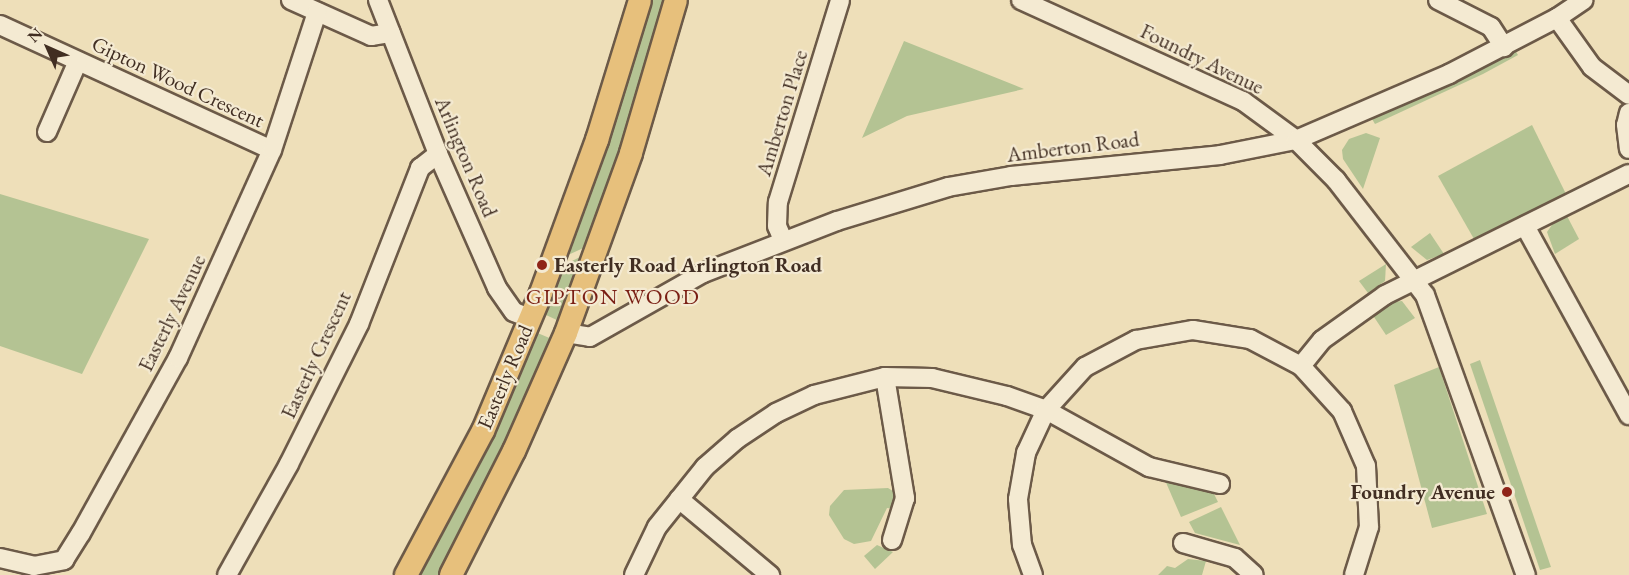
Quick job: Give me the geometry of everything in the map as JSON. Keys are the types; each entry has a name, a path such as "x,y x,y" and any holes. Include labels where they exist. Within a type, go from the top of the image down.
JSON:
{"main road":[{"name":"Easterly Road","path":"406,575 483,430 530,318 573,211 640,0"},
{"name":"Easterly Road","path":"451,575 514,451 566,333 631,153 676,0"}],"street":[{"path":"291,0 371,36 391,33"},
{"name":"Arlington Road","path":"378,0 438,154 497,288 514,312 530,318"},
{"name":"Amberton Place","path":"783,240 777,226 778,202 840,0"},
{"name":"Foundry Avenue","path":"1021,0 1243,101 1296,140 1336,180 1425,295 1526,575"},
{"path":"1437,0 1491,27 1504,47"},
{"name":"Amberton Road","path":"566,333 590,337 703,273 783,240 948,187 1034,173 1220,154 1296,140 1387,103 1504,47 1557,18 1584,0"},
{"name":"Easterly Avenue","path":"0,558 34,566 64,560 178,358 272,150 317,12"},
{"path":"1557,18 1592,67 1629,95"},
{"name":"Gipton Wood Crescent","path":"0,25 272,150"},
{"path":"47,132 78,61"},
{"path":"1629,112 1626,125 1629,149"},
{"name":"Easterly Crescent","path":"227,575 289,464 359,324 420,168 438,154"},
{"path":"1301,366 1322,340 1385,295 1629,174"},
{"path":"1525,226 1629,415"},
{"path":"1034,575 1022,545 1018,498 1026,453 1046,410 1085,367 1136,340 1193,330 1250,339 1301,366 1342,411 1366,466 1369,527 1354,575"},
{"path":"885,377 905,498 892,540"},
{"path":"634,575 642,554 679,498 705,467 776,412 814,395 885,377 932,378 972,385 1046,410 1149,467 1220,484"},
{"path":"679,498 770,575"},
{"path":"1184,543 1236,558 1254,575"}],"green space":[{"path":"645,0 669,0 590,245 568,255"},
{"path":"904,41 1024,89 907,116 862,138"},
{"path":"1515,50 1518,55 1483,74 1375,124 1372,119"},
{"path":"1532,125 1566,194 1474,239 1438,176"},
{"path":"1366,133 1380,138 1363,189 1343,159 1342,150 1349,139"},
{"path":"0,194 149,239 82,374 0,346"},
{"path":"1567,216 1579,239 1555,254 1547,232 1554,222"},
{"path":"1430,233 1444,254 1427,260 1411,247"},
{"path":"583,257 559,321 546,315 560,267"},
{"path":"1386,264 1385,281 1368,293 1359,281"},
{"path":"1402,301 1415,318 1386,335 1372,314 1393,302"},
{"path":"535,332 552,339 507,444 440,575 416,575"},
{"path":"1480,360 1551,567 1540,570 1470,364"},
{"path":"1439,367 1487,514 1432,528 1394,385"},
{"path":"1164,478 1213,492 1218,502 1181,517"},
{"path":"888,488 896,493 897,509 887,508 871,541 854,544 844,539 829,515 830,506 844,490"},
{"path":"1221,507 1240,545 1195,533 1189,522"},
{"path":"877,545 893,552 875,569 864,556"},
{"path":"1188,559 1206,561 1202,575 1158,575 1167,566 1175,568"}],"place":[{"name":"Easterly Road Arlington Road","path":"542,265"},
{"name":"Foundry Avenue","path":"1507,492"}],"district":[{"name":"GIPTON WOOD","path":"613,297"}]}
